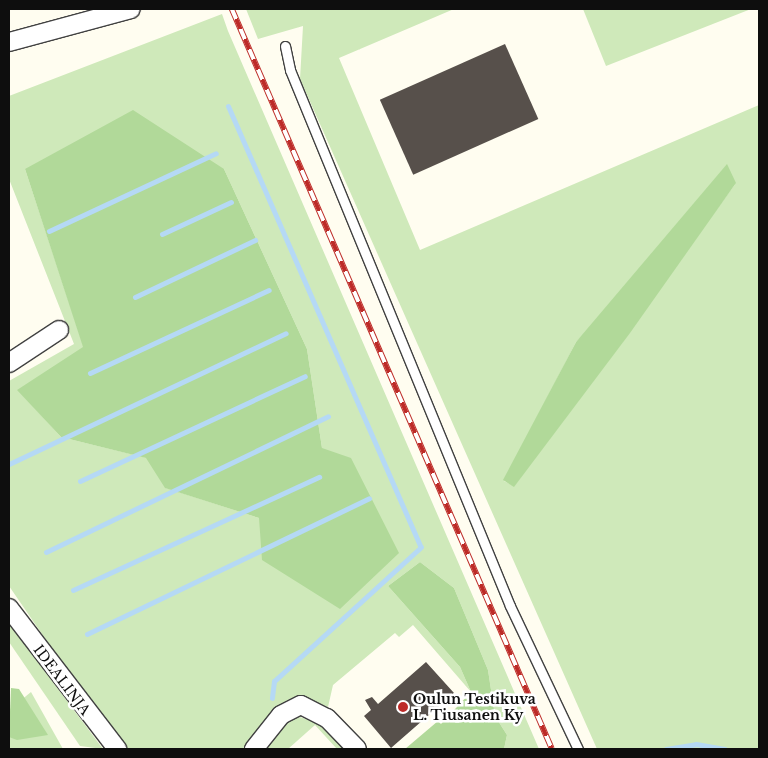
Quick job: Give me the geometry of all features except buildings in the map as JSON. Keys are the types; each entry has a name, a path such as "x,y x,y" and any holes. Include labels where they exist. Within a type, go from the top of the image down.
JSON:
{"street":[{"path":"9,42 131,9"},
{"path":"9,363 59,330"},
{"name":"IDEALINJA","path":"9,608 117,749"},
{"path":"254,749 281,714 301,705 326,718 356,749"}],"lane":[{"path":"285,46 290,70 506,597 578,749"}],"green space":[{"path":"246,9 454,9 339,58 420,250 759,105 759,749 597,749 300,79 303,26 258,39","holes":["736,183 514,486 504,481 576,342"]},
{"path":"583,9 751,9 606,66"},
{"path":"222,14 539,749 504,749 507,735 495,716 488,670 454,588 420,562 388,586 460,667 471,692 413,625 399,637 395,633 333,685 328,707 300,695 286,701 247,749 127,749 90,704 9,586 9,381 74,344 9,179 9,96","holes":["25,169 224,169 307,349 322,448 259,518 166,488 147,458 61,437 18,390 84,348"]},
{"path":"133,110 224,169 307,349 322,448 351,458 399,553 340,609 262,560 259,518 165,488 146,458 61,437 17,390 83,347 25,169"},
{"path":"727,164 736,183 630,333 514,487 503,480 576,342"},
{"path":"420,562 454,588 488,670 495,716 507,735 504,749 405,749 438,721 441,724 471,692 460,667 388,586"},
{"path":"11,626 103,749 80,746 9,642 9,627"},
{"path":"11,688 19,689 48,735 17,740 9,737"},
{"path":"31,692 63,749 9,749 9,710"},
{"path":"300,717 319,723 346,749 337,749 315,725 288,749 263,749 288,721"}],"waterway":[{"path":"228,106 421,547 274,681 272,698"},
{"path":"49,231 216,153"},
{"path":"162,234 231,202"},
{"path":"135,297 255,240"},
{"path":"90,373 269,290"},
{"path":"9,464 286,333"},
{"path":"80,481 305,376"},
{"path":"46,552 328,416"},
{"path":"73,590 319,477"},
{"path":"87,634 369,498"},
{"path":"666,749 696,744 725,749"}],"railway":[{"path":"232,9 552,749"}],"place":[{"name":"Oulun Testikuva L. Tiusanen Ky","path":"403,707"}]}
